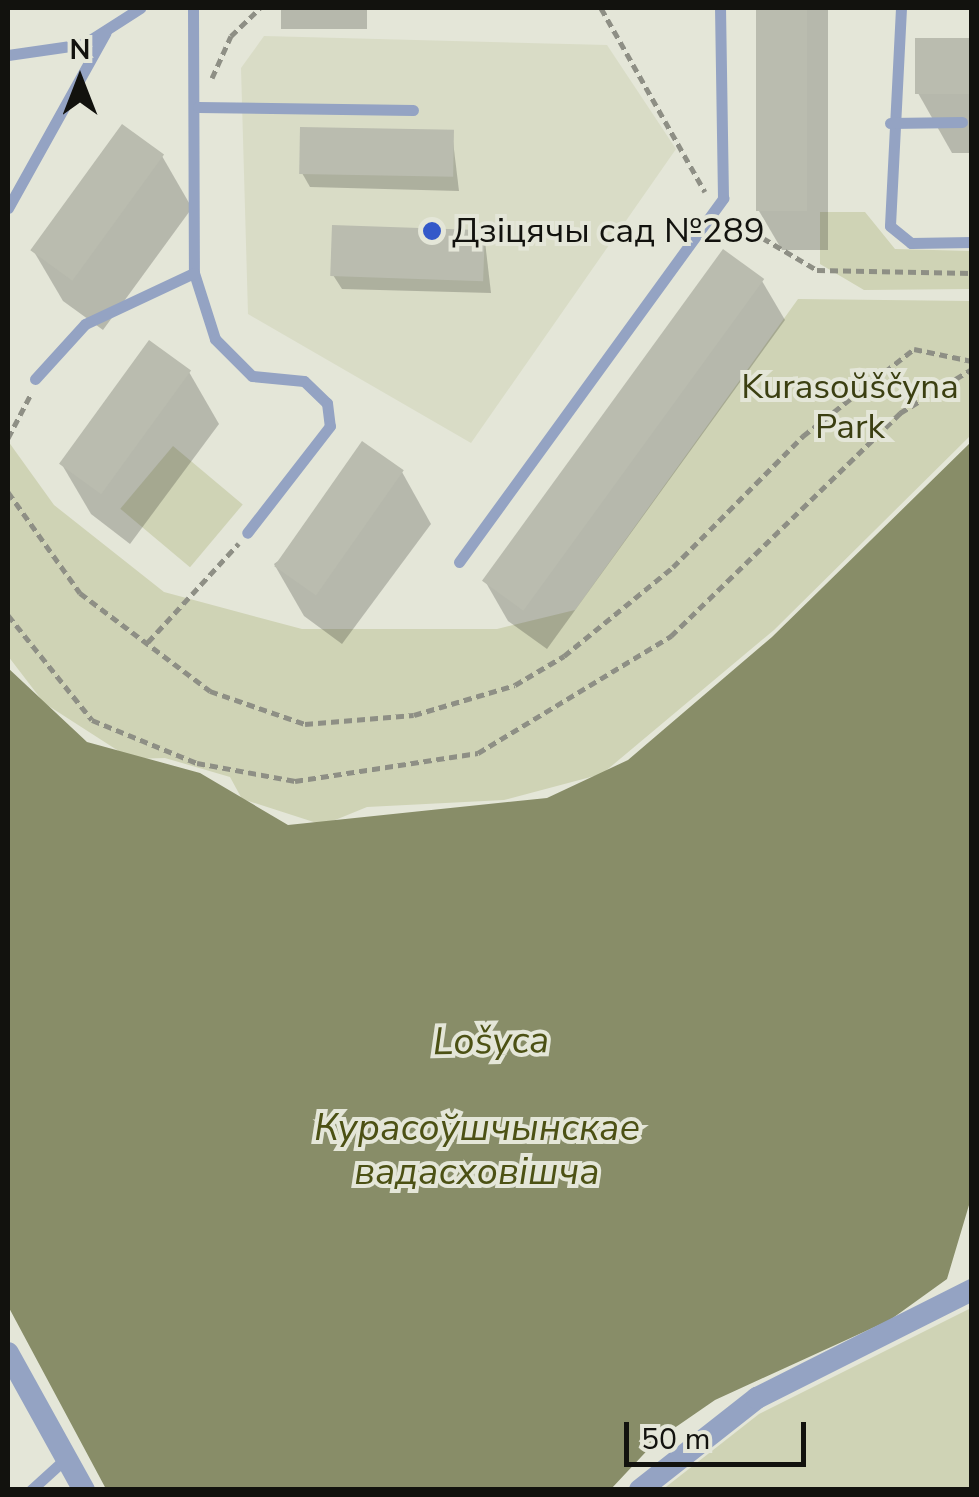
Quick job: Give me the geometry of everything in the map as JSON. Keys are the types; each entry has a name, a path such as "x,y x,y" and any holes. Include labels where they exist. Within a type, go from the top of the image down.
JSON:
{"street":[{"path":"640,1490 756,1398 972,1290"},
{"path":"8,1353 84,1490"}],"lane":[{"path":"8,55 53,54 106,32 140,8"},
{"path":"193,8 198,107 194,273 215,339 252,376 304,381 327,402 330,426 248,533"},
{"path":"458,562 715,210 725,169 720,8"},
{"path":"900,8 890,124 890,226 911,242 972,242"},
{"path":"8,208 106,32"},
{"path":"198,107 413,110"},
{"path":"890,124 962,122"},
{"path":"35,379 85,324 194,273"},
{"path":"30,1490 64,1460"}],"path":[{"path":"198,107 231,36 260,8"},
{"path":"601,8 715,210 817,270 972,274"},
{"path":"8,492 80,593 210,691 305,724 414,715 515,686 658,580 803,436 914,349 972,361"},
{"path":"8,614 92,720 197,763 295,781 478,753 671,636 900,413 972,369"},
{"path":"8,438 26,418 35,379"},
{"path":"148,642 248,533"}],"shaded area":[{"name":"Дзіцячы сад №289","path":"264,36 607,45 676,149 471,443 248,314 241,68"}],"green space":[{"path":"820,212 865,212 895,249 971,251 971,289 864,290 820,264"},
{"name":"Kurasoŭščyna Park","path":"798,299 971,301 971,435 774,630 602,774 504,800 367,807 323,825 242,799 230,777 165,758 131,759 44,703 8,656 8,441 54,505 164,592 302,629 497,629 575,610"},
{"path":"173,446 243,504 190,567 120,509"},
{"path":"971,1308 971,1489 662,1490 759,1414"}],"water":[{"name":"Курасоўшчынскае вадасховішча","path":"971,442 972,1195 947,1279 890,1320 715,1400 657,1440 611,1489 106,1489 8,1306 8,668 87,742 200,773 288,825 547,798 628,760 772,637"}],"building":[{"path":"756,8 807,8 807,211 756,211"},
{"path":"915,38 972,38 972,94 915,94"},
{"path":"122,124 164,155 72,281 30,250"},
{"path":"300,127 454,130 453,177 299,174"},
{"path":"332,225 485,230 483,281 330,276"},
{"path":"723,249 764,279 523,611 482,581"},
{"path":"149,340 191,371 101,494 59,464"},
{"path":"362,441 404,470 316,596 274,566"}],"place":[{"name":"Дзіцячы сад №289","path":"432,231"}],"water label":[{"name":"Lošyca","path":"491,1041"}]}
